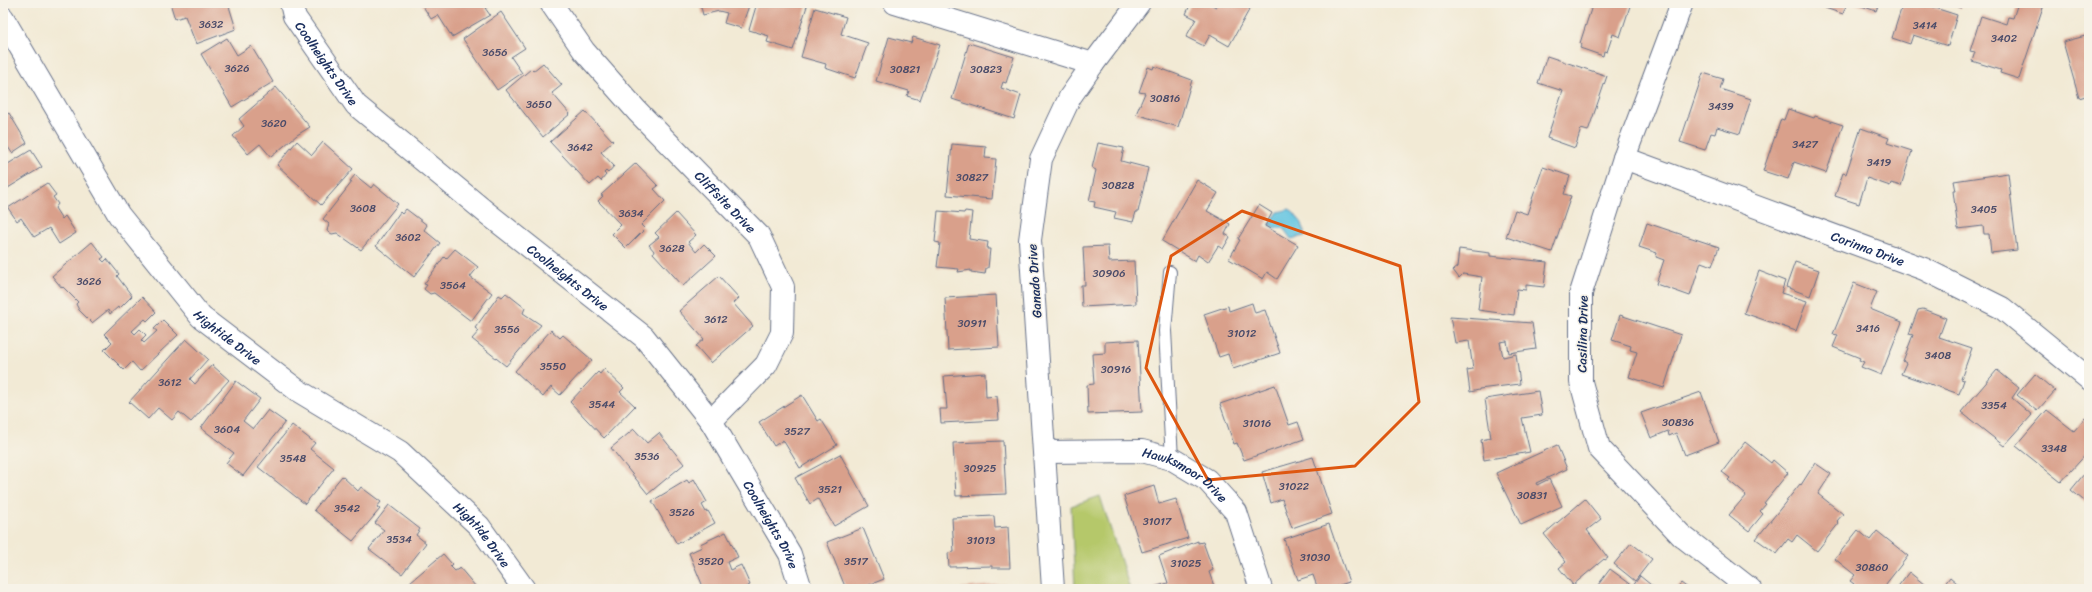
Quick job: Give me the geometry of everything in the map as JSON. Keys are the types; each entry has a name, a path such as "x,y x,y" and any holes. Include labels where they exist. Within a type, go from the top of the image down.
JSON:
{"street":[{"name":"Coolheights Drive","path":"291,3 294,16 356,105 488,214 644,337 711,421 790,554 801,589"},
{"name":"Cliffsite Drive","path":"551,3 584,51 637,111 759,236 783,287 782,333 766,365 711,421"},
{"path":"895,3 1093,64"},
{"name":"Ganado Drive","path":"1053,589 1030,240 1041,159 1070,97 1139,3"},
{"name":"Casilina Drive","path":"1682,3 1624,158 1581,292 1581,382 1600,448 1682,534 1750,589"},
{"name":"Hightide Drive","path":"3,18 119,216 201,317 297,390 400,452 479,526 524,589"},
{"name":"Corinna Drive","path":"1624,158 1924,269 2002,308 2089,379"},
{"name":"Hawksmoor Drive","path":"1045,452 1142,451 1172,459 1207,480 1236,512 1261,589"}],"lane":[{"path":"1170,272 1165,331 1172,459"}],"highlighted area":[{"path":"1242,211 1400,266 1419,402 1355,466 1208,480 1146,368 1171,256"}],"green space":[{"path":"1100,496 1130,589 1075,589 1071,506"}],"water":[{"path":"1290,209 1302,223 1305,236 1291,239 1283,228 1275,228 1269,224 1278,212"}],"building":[{"path":"170,3 228,3 236,29 196,44 185,16 175,19"},
{"path":"421,3 487,3 489,6 485,8 490,15 452,37 438,15 431,19"},
{"path":"700,3 750,3 741,28 724,23 727,13 719,11 703,15"},
{"path":"757,3 808,3 793,50 767,42 769,36 749,30"},
{"path":"1191,3 1208,3 1216,7 1218,3 1253,3 1229,46 1210,35 1204,46 1186,37 1196,19 1186,14"},
{"path":"1593,3 1631,3 1620,37 1613,34 1607,52 1604,51 1603,56 1580,48 1582,44 1580,43"},
{"path":"1817,3 1847,3 1843,14 1816,5"},
{"path":"1853,3 1879,3 1876,11"},
{"path":"1903,3 1933,3 1932,7 1957,15 1948,46 1913,35 1910,44 1892,38"},
{"path":"1946,3 1962,3 1961,8"},
{"path":"2018,3 2029,3 2043,7 2019,79 2000,73 2001,70 1972,61 1975,52 1970,51 1981,16 2006,24 2008,17 2013,18"},
{"path":"815,8 846,17 841,34 868,43 855,78 825,68 826,64 801,57"},
{"path":"501,12 525,48 511,57 522,73 497,90 463,39"},
{"path":"2089,35 2089,95 2079,98 2063,42"},
{"path":"889,37 911,43 913,37 940,45 920,100 907,96 909,91 876,81"},
{"path":"227,38 237,55 251,46 273,82 232,107 201,54"},
{"path":"969,43 1014,57 1006,83 1003,82 1001,88 1021,95 1014,119 952,99"},
{"path":"1547,56 1607,76 1588,131 1581,129 1575,148 1547,138 1563,91 1538,83"},
{"path":"543,63 562,85 552,93 570,114 543,137 506,90 531,69 533,71"},
{"path":"1154,66 1192,80 1178,127 1136,114 1145,93 1139,92 1148,67 1153,69"},
{"path":"1703,73 1723,79 1720,89 1751,99 1740,134 1717,127 1715,134 1711,133 1705,150 1680,142"},
{"path":"276,87 310,127 297,135 271,157 260,144 248,154 233,136 244,126 239,119"},
{"path":"1788,109 1814,118 1815,116 1843,125 1826,173 1794,162 1788,179 1763,171 1781,119 1784,120"},
{"path":"585,111 613,141 601,152 614,166 608,173 606,171 604,173 606,175 601,181 598,178 590,185 550,142"},
{"path":"9,113 27,143 12,153 8,147 3,151 3,117"},
{"path":"1861,128 1889,138 1887,143 1912,151 1901,186 1891,183 1890,186 1867,178 1859,204 1835,196 1843,173 1846,174"},
{"path":"297,141 312,155 323,142 353,169 321,205 277,165"},
{"path":"1098,143 1124,148 1121,161 1148,168 1138,212 1136,212 1133,222 1114,218 1116,212 1094,207 1095,202 1089,201 1096,170 1092,168"},
{"path":"952,144 986,147 985,158 996,159 992,199 947,195"},
{"path":"31,150 42,167 3,191 3,167"},
{"path":"636,163 658,186 654,189 665,201 641,225 645,229 626,248 612,234 621,225 598,201 603,196 601,195"},
{"path":"1543,167 1570,176 1564,194 1571,196 1552,252 1506,237 1515,210 1527,214"},
{"path":"2008,173 2017,250 1991,253 1989,234 1984,234 1983,226 1958,229 1953,191 1956,191 1954,181"},
{"path":"355,175 371,188 374,184 398,204 361,250 337,233 332,234 327,231 329,224 323,219 352,182 350,181"},
{"path":"1197,180 1218,193 1207,211 1230,224 1225,234 1230,237 1223,249 1218,246 1208,262 1198,255 1195,261 1162,241"},
{"path":"47,183 56,195 53,197 58,204 55,208 62,219 65,216 76,233 59,244 49,228 34,237 21,218 17,221 8,208"},
{"path":"1259,205 1272,213 1265,226 1298,245 1277,279 1267,272 1263,279 1229,259 1240,240 1238,239"},
{"path":"406,209 427,225 424,230 440,243 414,277 376,246 400,212 402,214"},
{"path":"938,211 964,213 965,211 972,212 969,239 988,242 987,249 990,249 988,268 986,268 985,274 971,272 971,270 958,272 959,269 937,267 940,243 935,242"},
{"path":"676,213 696,235 688,242 696,252 704,244 716,256 683,286 653,253 654,251 649,245 659,237 655,233"},
{"path":"1647,223 1719,247 1712,266 1701,262 1690,296 1656,284 1664,260 1656,257 1657,253 1639,247"},
{"path":"92,242 104,257 101,259 104,262 107,259 119,274 117,276 132,296 119,309 118,307 110,314 108,310 92,323 79,310 76,304 78,302 63,287 62,288 52,276"},
{"path":"1108,246 1109,262 1134,261 1136,304 1082,307 1081,285 1085,285 1083,247"},
{"path":"455,249 478,267 470,277 492,293 471,321 434,293 430,294 424,289 427,285 424,284 444,257 446,259"},
{"path":"1459,249 1490,253 1490,256 1547,262 1544,287 1526,285 1526,290 1517,289 1514,315 1478,310 1482,277 1463,274 1459,278 1453,270 1457,267"},
{"path":"1795,262 1819,270 1810,296 1786,287"},
{"path":"1759,271 1785,281 1781,293 1807,301 1796,331 1744,313"},
{"path":"719,276 739,298 733,303 753,326 711,363 696,346 704,339 679,311"},
{"path":"1854,283 1877,292 1870,309 1902,322 1881,375 1861,367 1864,362 1859,360 1860,358 1833,347 1838,335 1833,334"},
{"path":"506,293 525,308 523,313 541,325 506,366 472,339 479,331 475,328 499,295 502,297"},
{"path":"996,295 999,347 948,350 945,298"},
{"path":"142,297 156,312 147,321 145,319 132,331 135,334 140,329 146,335 141,340 144,343 157,331 154,329 163,320 178,335 140,371 132,362 124,370 104,350 112,342 104,334"},
{"path":"1252,303 1255,313 1265,310 1280,353 1233,369 1228,354 1219,357 1204,314 1228,306 1229,311"},
{"path":"1923,309 1946,318 1939,337 1972,348 1961,379 1964,380 1959,394 1901,374 1906,363 1903,361 1913,335 1909,334 1918,310"},
{"path":"1620,315 1681,335 1664,388 1629,377 1637,352 1630,350 1631,346 1612,340"},
{"path":"1450,317 1532,323 1536,349 1509,353 1507,341 1500,342 1503,357 1516,354 1520,384 1479,389 1470,392 1467,370 1473,369 1469,341 1455,343"},
{"path":"551,330 560,338 563,335 592,360 560,395 551,387 543,397 515,371"},
{"path":"186,339 208,359 190,379 195,384 212,365 229,380 191,422 179,412 172,420 158,408 148,419 129,402"},
{"path":"1138,340 1142,412 1088,414 1087,385 1094,384 1092,354 1105,353 1105,342"},
{"path":"604,369 624,388 620,392 635,406 604,438 570,402 598,372 600,374"},
{"path":"1997,370 2019,388 2012,398 2032,415 2004,446 1961,412"},
{"path":"985,373 986,397 997,396 999,420 941,423 940,409 947,409 944,376"},
{"path":"2035,374 2055,391 2037,411 2017,395"},
{"path":"236,381 260,399 243,421 253,429 268,410 285,422 243,476 226,463 234,453 201,428"},
{"path":"1275,385 1289,425 1298,422 1304,439 1244,460 1237,443 1234,444 1220,404"},
{"path":"1538,391 1542,415 1522,418 1530,452 1484,460 1481,440 1491,438 1485,399"},
{"path":"1701,392 1719,442 1685,455 1676,433 1669,436 1668,431 1651,438 1641,413"},
{"path":"802,395 818,421 821,419 837,445 800,468 783,440 774,446 759,422"},
{"path":"2047,410 2074,431 2085,418 2089,421 2089,451 2061,482 2016,446"},
{"path":"292,425 315,443 310,449 334,468 305,504 258,467"},
{"path":"634,429 647,443 659,433 684,464 648,494 611,448"},
{"path":"1003,441 1006,494 956,496 953,443"},
{"path":"1745,442 1771,463 1773,460 1788,473 1764,503 1766,504 1760,511 1763,514 1749,531 1729,515 1746,495 1728,480 1730,478 1722,472"},
{"path":"1557,445 1567,469 1536,483 1537,485 1549,479 1562,506 1521,525 1496,473"},
{"path":"840,454 869,506 834,526 818,499 810,504 795,478"},
{"path":"1313,457 1332,514 1292,528 1282,499 1271,503 1262,472"},
{"path":"1815,463 1831,474 1818,494 1843,514 1837,521 1839,523 1817,551 1797,535 1792,542 1788,539 1777,554 1756,539 1800,484 1801,485"},
{"path":"2089,468 2089,505 2071,490"},
{"path":"342,476 358,491 361,487 381,502 377,507 380,509 353,541 314,510"},
{"path":"694,479 707,502 702,505 706,512 708,511 715,523 677,544 652,501 687,480 689,483"},
{"path":"1154,486 1159,504 1176,499 1188,538 1142,552 1124,496"},
{"path":"1585,499 1601,519 1587,530 1608,558 1605,560 1604,559 1573,585 1559,568 1566,562 1544,534"},
{"path":"389,505 420,529 416,535 426,543 402,574 369,549 384,530 375,523"},
{"path":"994,516 995,528 1008,527 1010,568 992,568 992,566 949,567 948,553 954,552 952,518"},
{"path":"1329,524 1349,582 1328,589 1318,589 1313,575 1298,580 1284,539"},
{"path":"863,528 884,579 859,589 846,589 827,542"},
{"path":"1858,530 1870,540 1877,531 1908,556 1882,589 1849,589 1854,584 1850,581 1855,575 1835,559"},
{"path":"726,532 738,557 727,562 730,570 741,565 750,585 742,589 704,589 689,553 702,547 700,544"},
{"path":"1198,541 1198,543 1203,542 1213,570 1209,572 1215,589 1155,589 1154,587 1168,583 1159,556"},
{"path":"1631,543 1652,559 1635,581 1614,564"},
{"path":"443,554 452,564 450,566 455,571 460,568 476,587 474,589 416,589 410,582"},
{"path":"1610,569 1633,586 1640,576 1656,589 1595,589"},
{"path":"1909,572 1930,589 1896,589"},
{"path":"1950,577 1964,589 1941,589"},
{"path":"1681,583 1689,589 1676,589"},
{"path":"1005,584 1005,589 961,589 961,588"}]}
